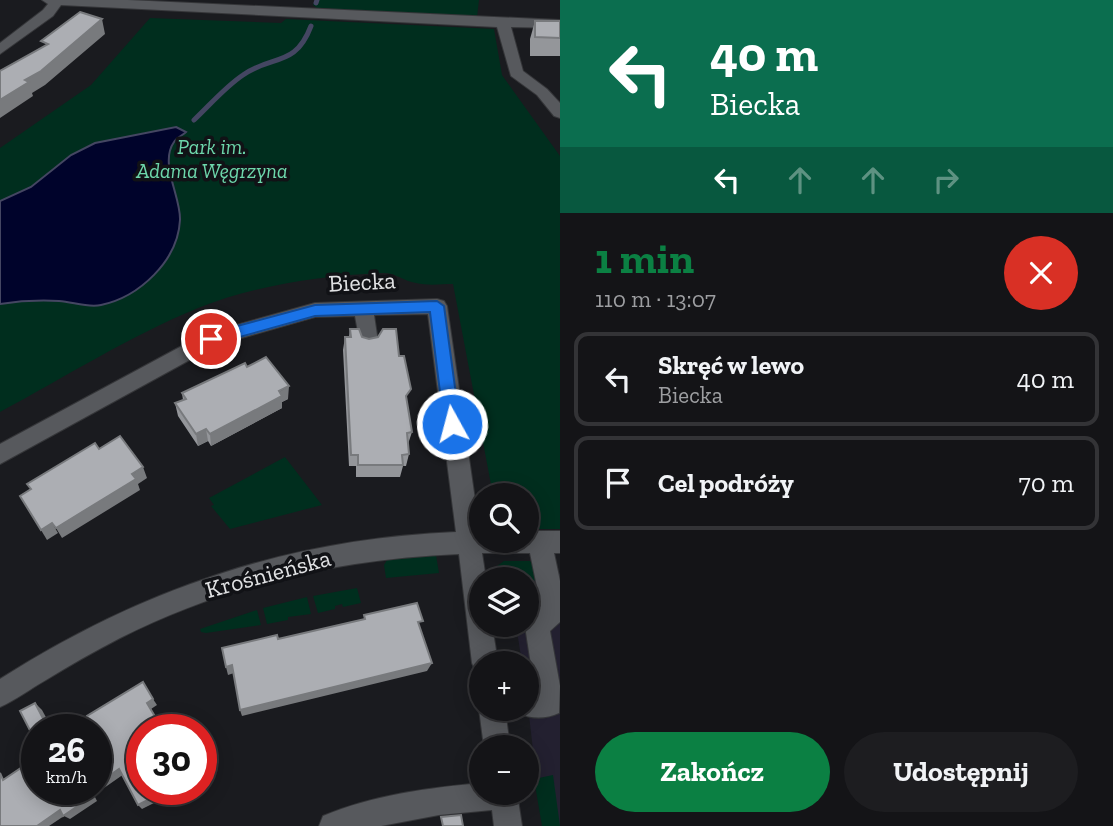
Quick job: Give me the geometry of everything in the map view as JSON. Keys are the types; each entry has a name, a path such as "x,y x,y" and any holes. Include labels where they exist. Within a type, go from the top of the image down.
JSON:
{"street":[{"path":"49,0 155,2 560,24"},
{"path":"0,50 48,13 58,0"},
{"path":"503,23 516,73 542,92 560,113"},
{"name":"Biecka","path":"0,455 211,339 315,310 437,306 469,543"},
{"path":"363,307 368,342"},
{"path":"539,704 550,704 537,626 554,611 550,542"},
{"name":"Krośnieńska","path":"0,694 98,635 157,607 238,576 313,558 438,543 469,543"},
{"path":"470,553 483,651"},
{"path":"333,826 399,818 469,797"},
{"path":"505,805 508,826"}],"shaded area":[{"path":"560,574 560,826 547,826 539,783 539,735 531,735 530,721 539,721 539,651 520,651 518,637 539,637 539,575"}],"green space":[{"path":"315,0 479,0 477,17 317,8 313,5"},
{"name":"Park im. Adama Węgrzyna","path":"150,18 281,23 286,19 494,29 502,75 560,156 560,529 539,529 539,483 491,483 453,284 421,284 381,273 312,279 242,293 198,308 148,331 0,412 0,148 91,85"},
{"path":"285,457 322,505 230,529 211,506 214,505 209,498"},
{"path":"436,555 439,573 386,578 384,565 387,560"},
{"path":"504,561 530,561 535,567 496,567"},
{"path":"357,588 361,603 343,607 342,604 335,606 335,609 318,613 313,596"},
{"path":"307,597 311,614 288,617 288,620 267,624 263,608"},
{"path":"257,610 261,625 201,632 200,629"},
{"path":"553,775 560,826 542,826 538,805 539,778"}],"water":[{"path":"176,127 186,132 174,142 169,160 179,211 178,235 164,263 154,275 129,294 101,305 44,301 0,304 0,201 31,187 71,155 95,143"}],"building":[{"path":"80,12 102,19 41,71 25,80 29,82 0,100 0,71 48,44 41,41"},
{"path":"535,21 560,21 560,38 535,37"},
{"path":"350,329 359,329 362,337 369,339 378,337 383,329 396,329 399,356 404,356 411,389 406,396 412,432 407,433 409,454 402,455 403,465 358,465 358,455 351,455 345,337 351,337"},
{"path":"266,357 289,386 279,391 282,396 210,434 206,429 196,434 175,403 186,399 182,393 245,363 247,367"},
{"path":"120,436 143,467 132,474 136,479 56,528 52,523 41,530 20,496 31,489 27,484 95,443 99,449"},
{"path":"417,603 423,621 418,622 432,663 240,710 232,665 226,667 222,648 277,635 278,639 365,619 364,615"},
{"path":"143,682 153,699 147,703 154,714 126,714 126,782 119,769 112,774 112,714 90,714"},
{"path":"35,703 41,714 22,714 20,711"},
{"path":"21,768 21,805 79,805 63,816 60,810 37,826 0,826 0,773 3,780"},
{"path":"461,815 463,826 443,826 441,817"}],"waterway":[{"path":"194,120 243,75 298,48 311,26"}],"route":[{"path":"211,339 264,322 315,310 437,306 452,424"}]}
